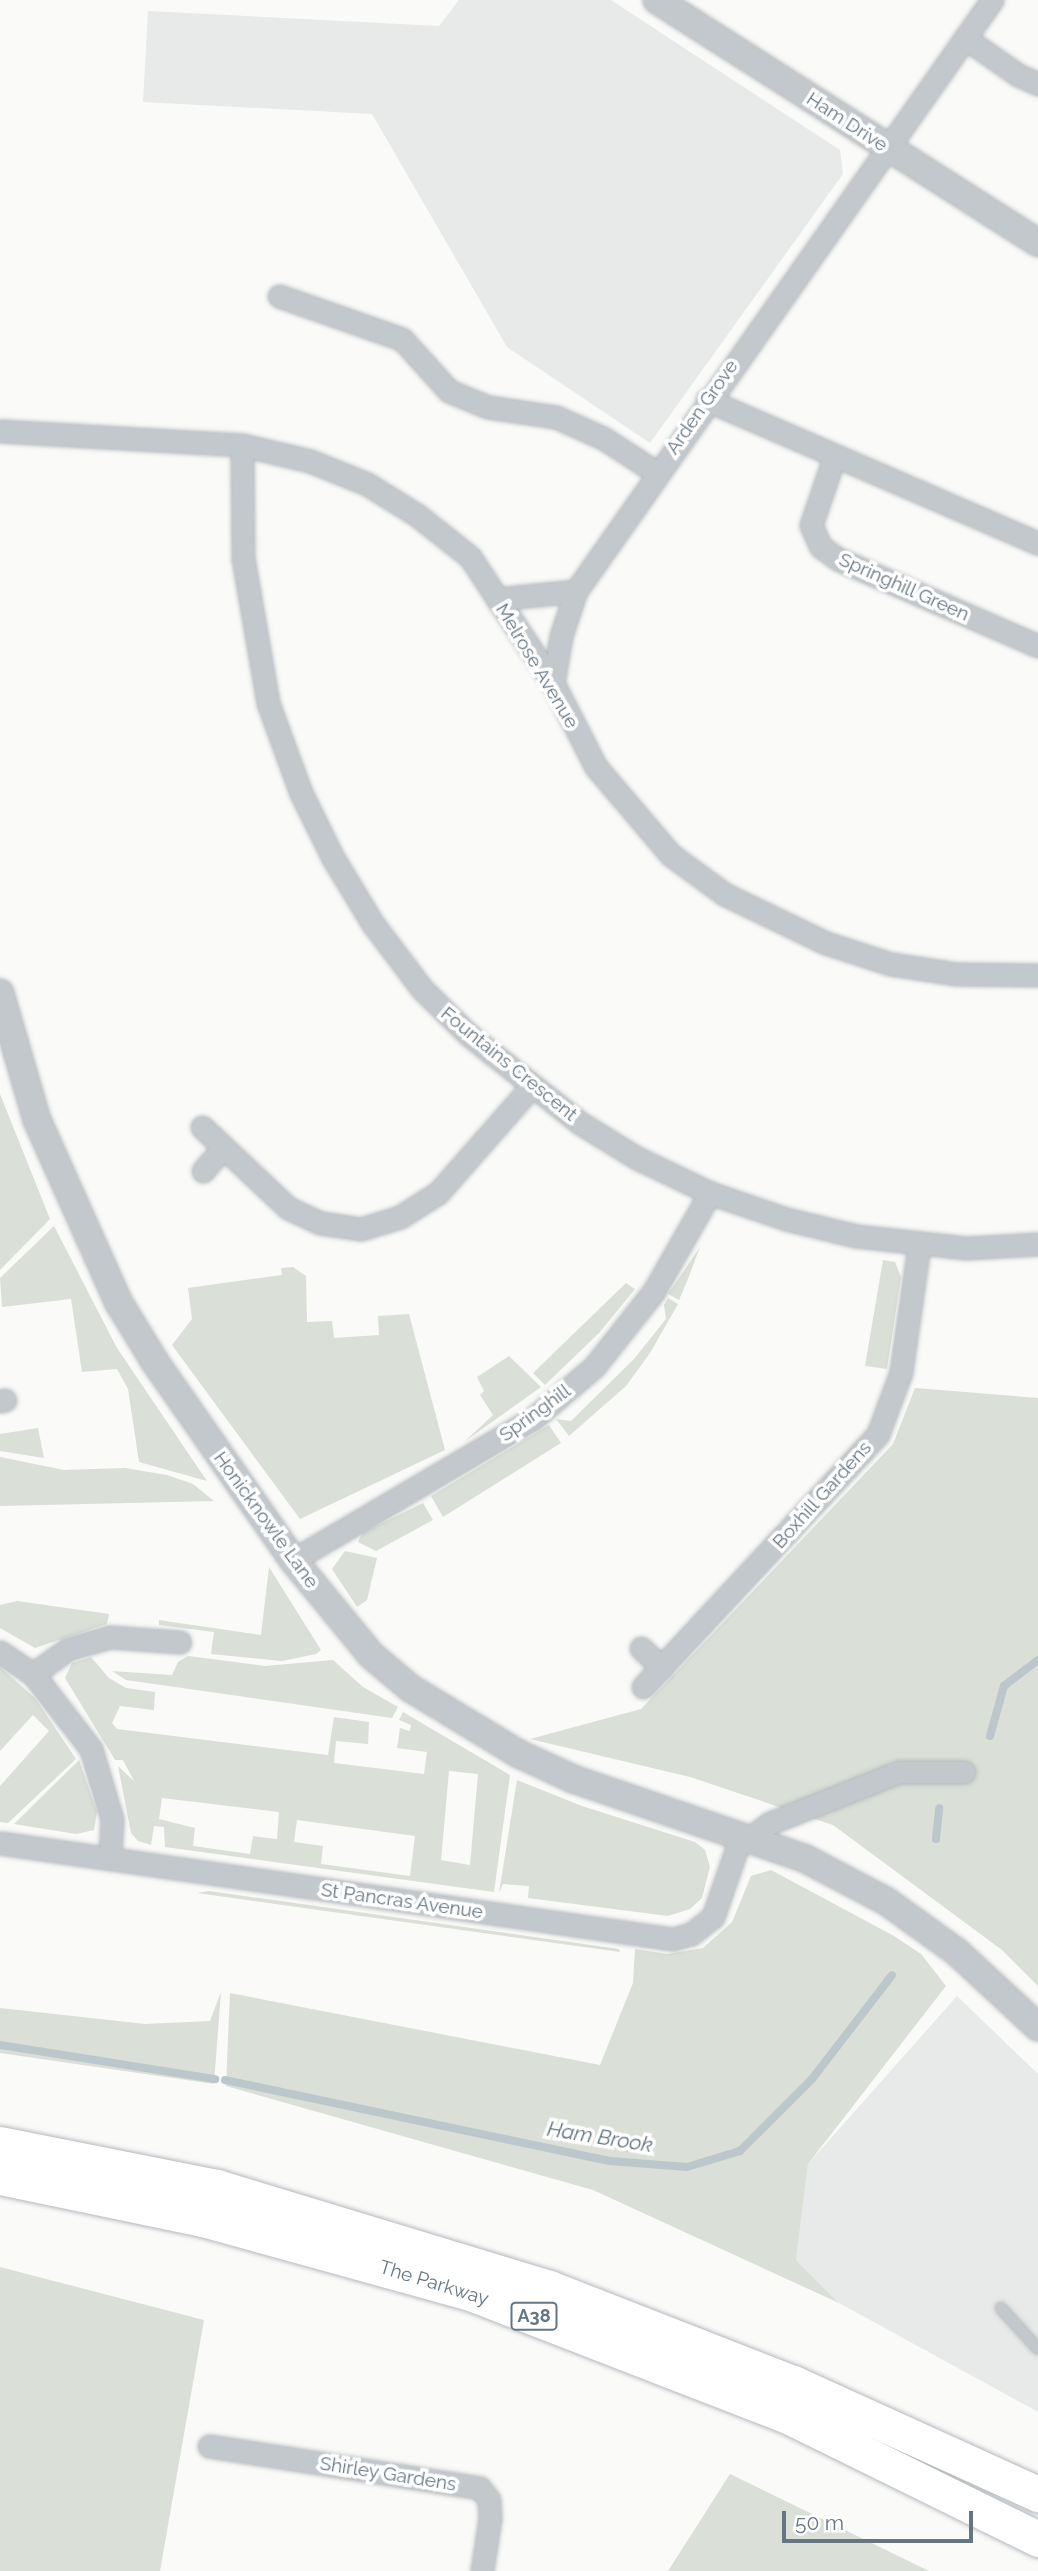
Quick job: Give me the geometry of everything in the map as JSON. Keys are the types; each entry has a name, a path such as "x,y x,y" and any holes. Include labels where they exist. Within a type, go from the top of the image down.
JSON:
{"highway":[{"name":"The Parkway","path":"0,2144 217,2187 549,2288 793,2383 1038,2494"},
{"name":"The Parkway","path":"0,2177 203,2219 473,2294 788,2416 1038,2539"}],"street":[{"name":"Ham Drive","path":"657,0 1038,243"},
{"name":"Arden Grove","path":"553,683 561,636 576,591 707,400 992,0"},
{"path":"965,38 1018,75 1038,84"},
{"path":"279,296 402,339 449,391 488,407 556,417 603,438 656,473"},
{"path":"707,400 834,458 1038,543"},
{"name":"Melrose Avenue","path":"0,431 242,446 310,461 367,484 417,514 470,557 553,683 596,767 631,813 671,855 724,894 816,939 891,964 957,974 1038,975"},
{"name":"Fountains Crescent","path":"242,446 242,535 251,622 268,703 301,793 373,924 422,989 468,1035 532,1086 637,1158 710,1193 786,1219 919,1245 1038,1244"},
{"name":"Springhill Green","path":"834,458 811,525 821,547 838,559 1038,646"},
{"path":"497,598 576,591"},
{"name":"Honicknowle Lane","path":"0,993 37,1120 119,1303 155,1362 292,1560 388,1671 466,1725 573,1779 804,1858 886,1901 958,1953 1038,2027"},
{"path":"202,1127 222,1149 288,1208 320,1223 361,1229 400,1217 438,1193 532,1086"},
{"path":"203,1171 222,1149"},
{"name":"Springhill","path":"292,1560 534,1418 594,1367 654,1291 710,1193"},
{"name":"Boxhill Gardens","path":"643,1687 878,1434 901,1372 919,1245"},
{"path":"33,1674 68,1649 110,1637 180,1643"},
{"path":"641,1648 662,1668"},
{"path":"0,1652 33,1674 90,1749 112,1819 110,1858"},
{"path":"746,1837 770,1823 899,1772 964,1772"},
{"name":"St Pancras Avenue","path":"0,1843 673,1939 691,1934 713,1917 746,1837"},
{"name":"Shirley Gardens","path":"209,2446 480,2488 489,2500 490,2518 482,2571"}],"lane":[{"path":"1001,2308 1038,2349"}],"shaded area":[{"path":"459,0 611,0 840,150 843,174 650,443 507,347 372,114 143,102 148,11 439,26"},
{"path":"0,1094 50,1219 0,1270"},
{"path":"54,1226 117,1348 207,1481 139,1462 128,1389 117,1369 82,1372 71,1299 2,1307 0,1278"},
{"path":"700,1247 688,1279 679,1300 668,1294"},
{"path":"883,1260 895,1262 901,1277 887,1369 865,1366"},
{"path":"293,1267 306,1276 307,1322 332,1321 334,1338 379,1335 378,1316 409,1314 445,1450 300,1519 172,1345 192,1319 188,1288 282,1275 281,1268"},
{"path":"626,1283 635,1289 599,1333 545,1385 533,1373"},
{"path":"668,1298 678,1304 650,1353 626,1386 569,1436 556,1419 571,1421 634,1359 666,1319 664,1305"},
{"path":"509,1356 541,1387 464,1442 493,1415 480,1395 484,1391 477,1377"},
{"path":"915,1388 1038,1398 1038,1986 1002,1950 833,1825 690,1777 530,1739 641,1709 893,1444"},
{"path":"549,1425 561,1443 443,1517 431,1496"},
{"path":"38,1428 44,1458 0,1451 0,1434"},
{"path":"0,1457 64,1470 125,1468 167,1475 193,1484 214,1501 0,1506"},
{"path":"423,1503 433,1520 376,1551 358,1542 362,1533"},
{"path":"345,1551 377,1558 367,1600 357,1607 332,1569"},
{"path":"269,1567 321,1650 316,1654 282,1661 211,1654 214,1632 159,1625 159,1620 261,1635"},
{"path":"17,1601 109,1614 107,1624 35,1648 0,1628 0,1605"},
{"path":"188,1656 265,1666 333,1660 363,1687 398,1707 392,1718 126,1680 112,1671 172,1675 178,1662"},
{"path":"91,1657 109,1678 126,1688 155,1692 154,1710 120,1706 112,1723 117,1729 328,1755 334,1717 369,1722 368,1744 336,1741 334,1763 424,1774 427,1752 397,1748 400,1728 410,1731 411,1725 399,1720 403,1712 510,1775 494,1892 165,1847 164,1827 154,1826 151,1845 138,1841 131,1833 118,1766 134,1781 123,1760 115,1760 65,1678 72,1663","holes":["449,1771 478,1774 470,1865 441,1860","162,1798 279,1812 277,1839 253,1836 250,1854 193,1846 195,1828 159,1819","297,1820 415,1836 410,1876 321,1864 323,1846 294,1842"]},
{"path":"0,1667 35,1698 76,1759 8,1823 0,1822 0,1786 49,1731 33,1715 0,1751"},
{"path":"79,1760 97,1812 94,1830 76,1834 14,1824"},
{"path":"517,1780 582,1806 695,1842 705,1850 710,1867 702,1898 690,1909 668,1916 528,1898 529,1886 503,1884 499,1893"},
{"path":"771,1870 894,1936 921,1954 946,1986 808,2164 796,2260 839,2303 593,2190 226,2086 230,1993 600,2065 633,1983 635,1949 667,1954 703,1948 732,1922 751,1876"},
{"path":"209,1891 619,1949 620,1952 197,1893"},
{"path":"221,1992 214,2084 0,2053 0,2008 145,2024 210,2021"},
{"path":"957,1996 1038,2074 1038,2412 839,2303 796,2260 808,2164"},
{"path":"0,2267 204,2320 160,2571 0,2571"},
{"path":"730,2474 929,2571 668,2571"}],"waterway":[{"name":"Ham Brook","path":"990,1736 1004,1686 1038,1660"},
{"path":"936,1839 939,1808"},
{"name":"Ham Brook","path":"225,2080 610,2161 687,2167 740,2151 812,2079 892,1975"},
{"name":"Ham Brook","path":"0,2045 215,2079"}]}
